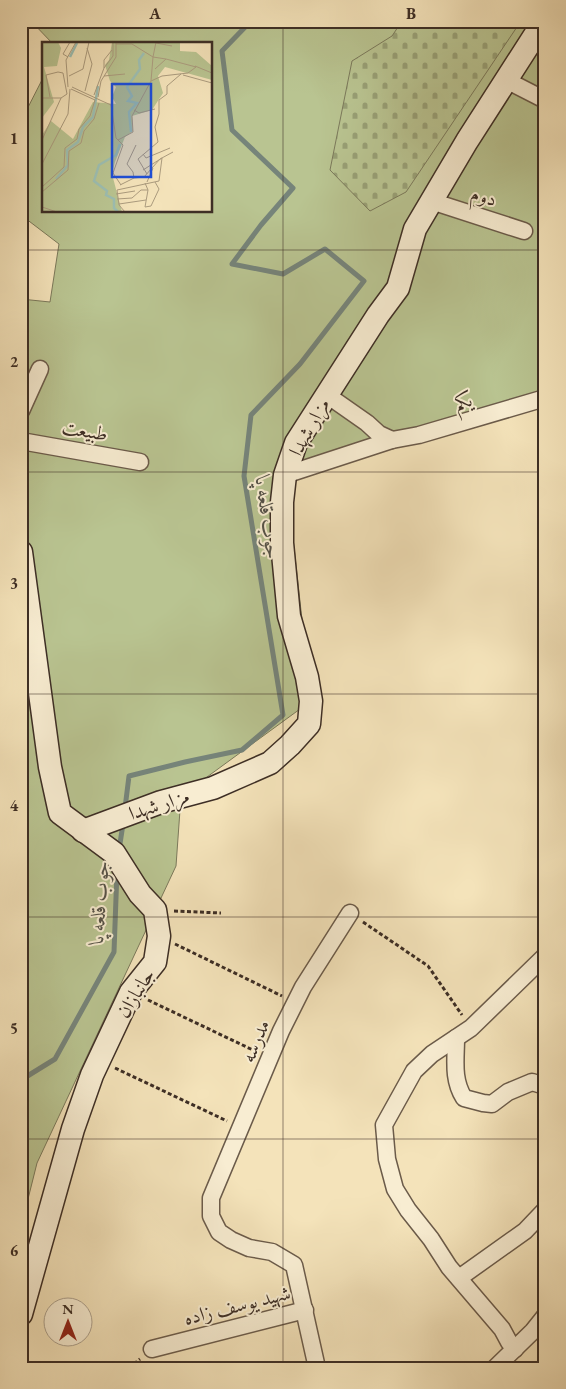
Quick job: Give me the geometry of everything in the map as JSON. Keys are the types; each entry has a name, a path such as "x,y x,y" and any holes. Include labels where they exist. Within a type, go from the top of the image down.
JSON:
{"street":[{"name":"مزار شهدا","path":"83,831 161,802 213,788 270,763 290,745 308,724 311,701 307,677 289,616 282,543 282,502 286,475 296,443 378,315 398,288 415,229 506,80 544,22"},
{"path":"506,80 545,100"},
{"name":"دوم","path":"431,201 524,230"},
{"path":"21,411 40,369"},
{"path":"327,396 367,423 379,434 392,440"},
{"name":"یکم","path":"286,475 392,440 419,435 545,398"},
{"name":"طبیعت","path":"21,440 140,462"},
{"path":"21,552 50,767 60,813 119,860 140,894 156,910"},
{"name":"جانبازان","path":"21,1314 72,1130 92,1075 132,992 155,962 159,936 156,910"},
{"name":"مدرسه","path":"305,1310 294,1265 272,1252 249,1248 219,1232 211,1216 211,1198 295,1002 350,913"},
{"path":"515,1349 502,1330 449,1267 431,1239 408,1210 395,1188 387,1159 384,1125 414,1071 432,1054 471,1028 545,956"},
{"path":"456,1038 456,1079 458,1088 464,1098 492,1104 508,1092 532,1082 545,1086"},
{"path":"459,1278 525,1231 545,1210"},
{"name":"شهید یوسف زاده","path":"152,1348 305,1310 318,1368"},
{"path":"496,1368 545,1316"}],"path":[{"path":"156,910 221,914"},
{"path":"350,913 428,966 471,1028"},
{"path":"159,936 295,1002"},
{"path":"132,992 270,1058"},
{"path":"99,1060 241,1128"}],"green space":[{"path":"31,21 545,21 545,401 286,475 311,701 181,796 176,866 37,1163 21,1227 21,299 50,302 59,244 21,215 21,121 42,80 42,212 212,212 212,42 51,42"},
{"path":"402,21 521,21 406,192 370,211 330,170 352,61 392,36"}],"waterway":[{"name":"جوب قلعه پا","path":"125,808 129,776 242,750 283,715 244,476 251,415 300,364 364,281 325,249 283,274 232,264 261,225 293,188 232,130 222,51 251,21"},
{"name":"جوب قلعه پا","path":"119,850 123,824"},
{"name":"جوب قلعه پا","path":"21,1080 55,1059 114,952 117,871"}]}
